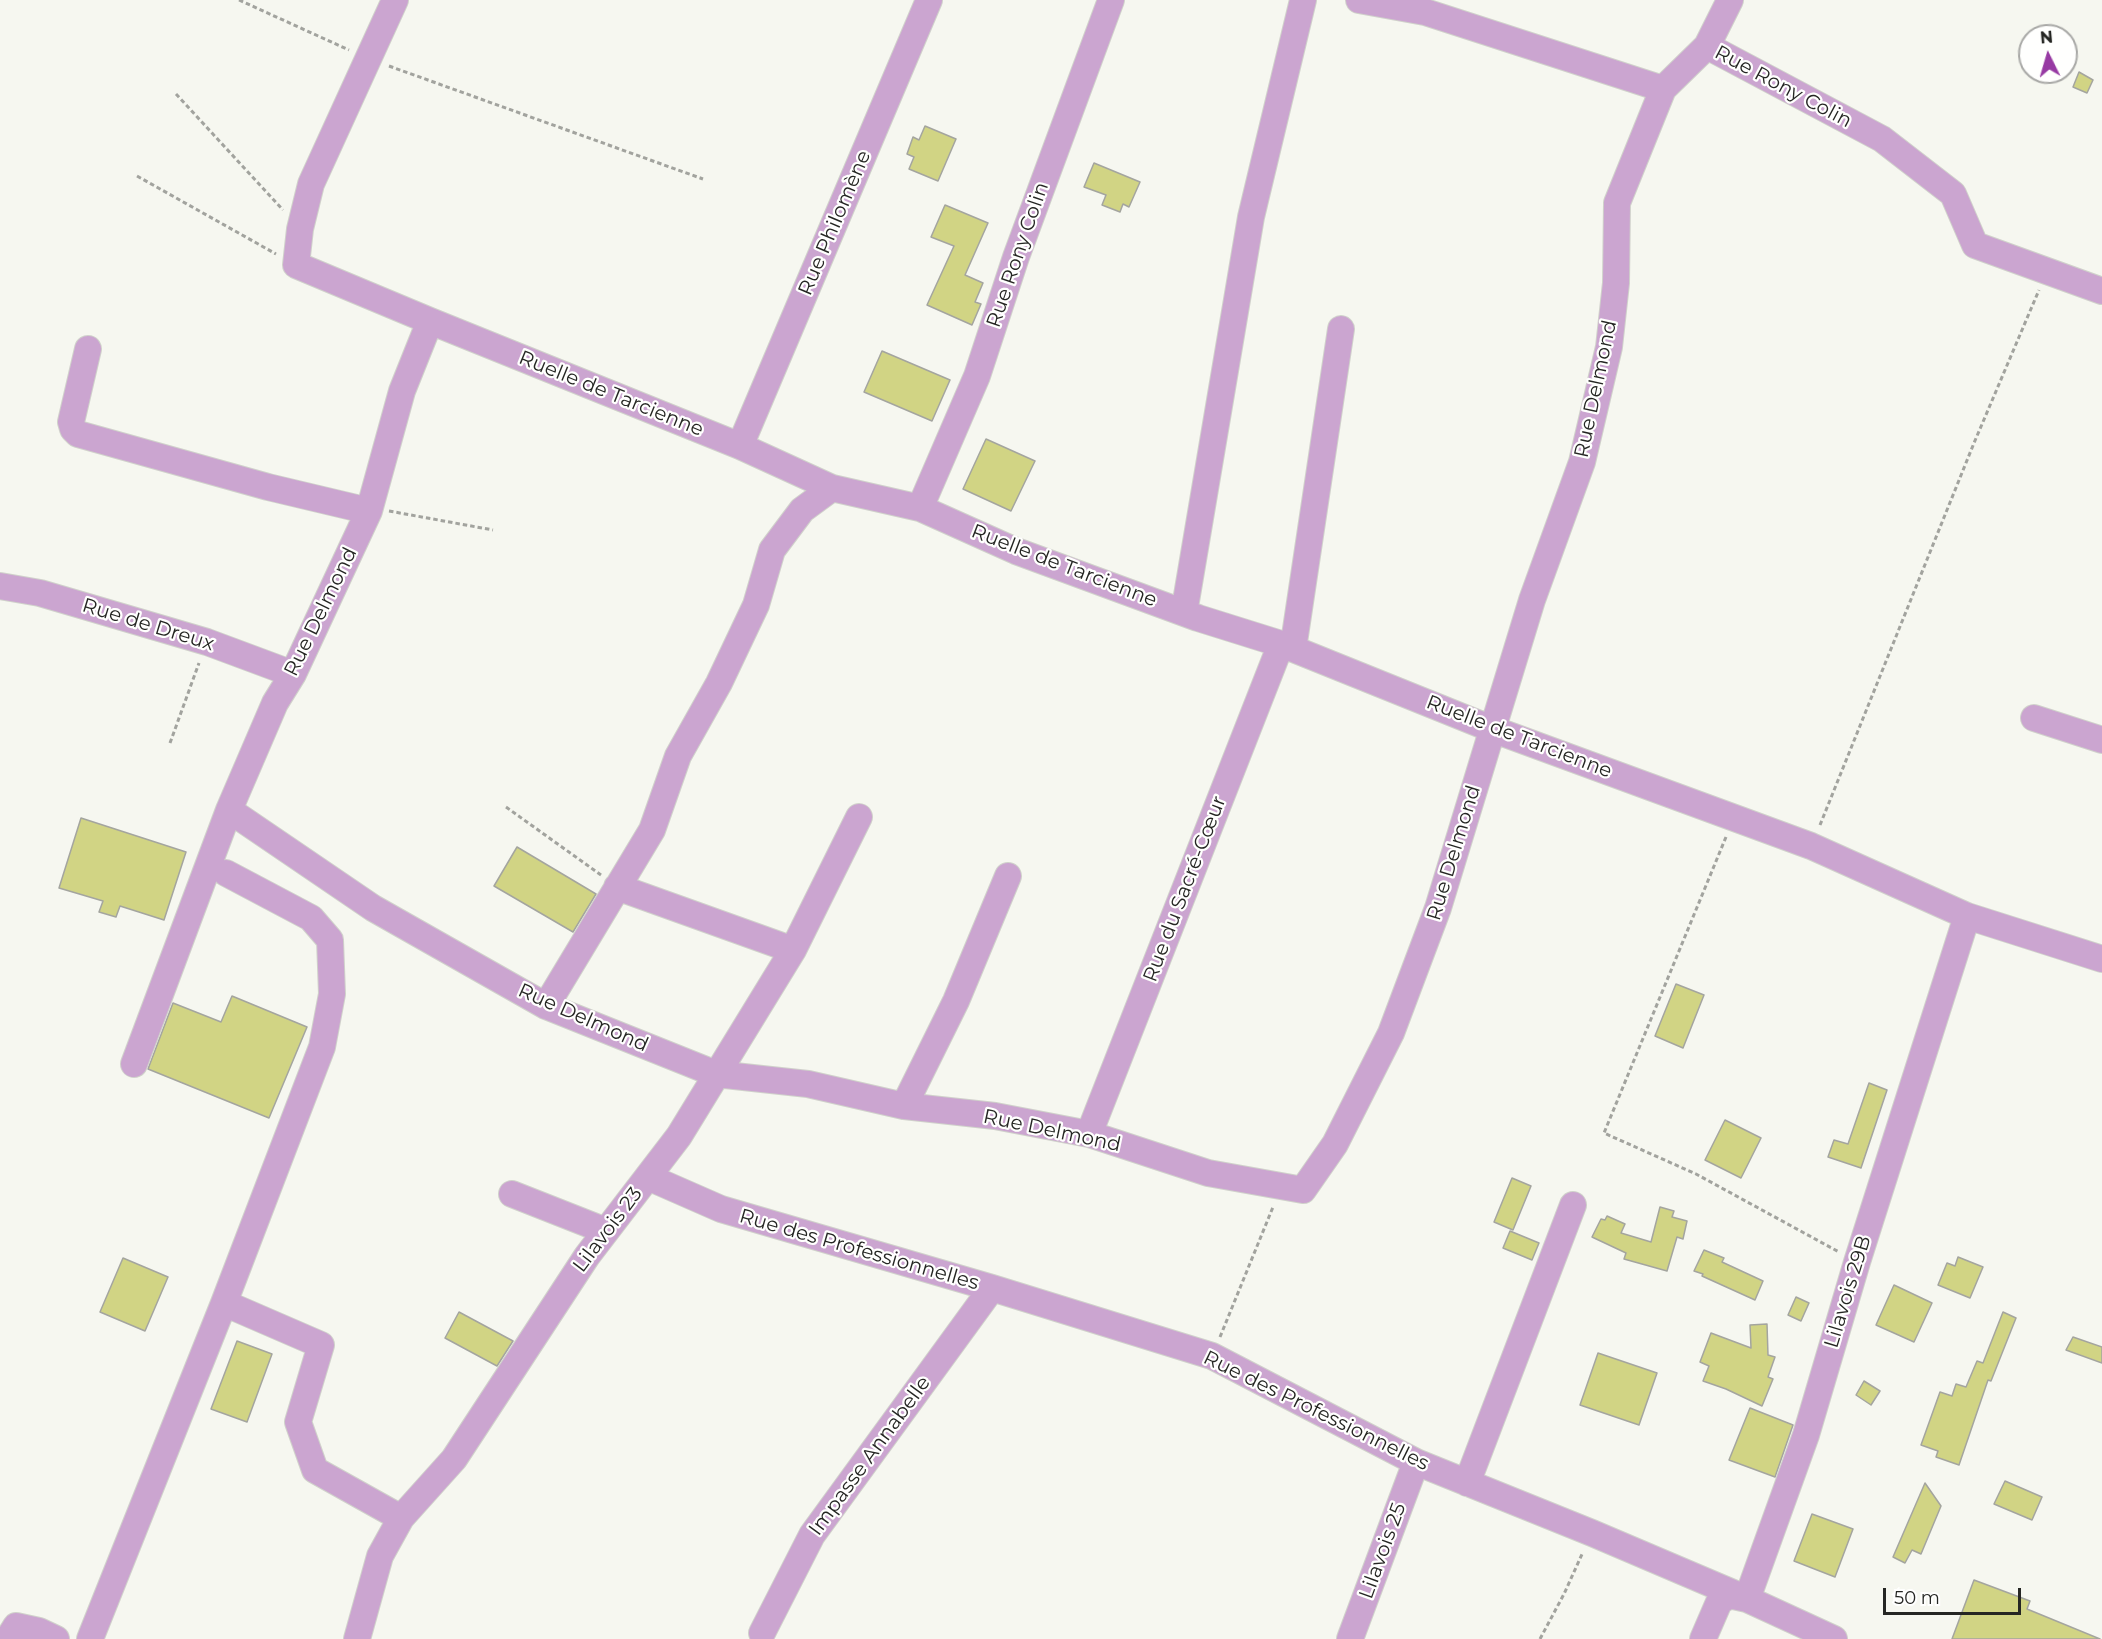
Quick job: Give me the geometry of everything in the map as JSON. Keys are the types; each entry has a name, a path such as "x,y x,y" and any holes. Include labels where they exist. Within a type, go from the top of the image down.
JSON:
{"street":[{"path":"296,265 300,229 311,184 395,0"},
{"name":"Rue Philomène","path":"740,446 929,0"},
{"name":"Rue Rony Colin","path":"920,508 977,376 1016,257 1111,0"},
{"path":"1184,613 1251,217 1303,0"},
{"path":"1359,0 1426,6 1663,89"},
{"path":"1707,46 1730,0"},
{"name":"Rue Rony Colin","path":"1663,89 1707,46 1882,139 1953,194 1975,245 2102,291"},
{"name":"Rue Delmond","path":"430,321 402,391 369,509 293,674 275,703 229,810 373,908 546,1006 716,1074 808,1084 904,1106 995,1116 1089,1134 1208,1173 1303,1190 1335,1144 1391,1033 1438,908 1532,600 1582,462 1609,347 1616,283 1617,202 1663,89"},
{"name":"Ruelle de Tarcienne","path":"296,265 740,446 832,488 920,508 1016,551 1184,613 1287,647 1492,729 1811,846 1967,916 2102,959"},
{"name":"Rue du Sacré-Cœur","path":"1089,1134 1287,647 1341,330"},
{"path":"88,349 71,422 78,434 268,487 369,509"},
{"path":"546,1006 652,830 678,756 719,683 756,605 772,550 802,510 832,488"},
{"name":"Rue de Dreux","path":"0,586 40,593 207,642 293,674"},
{"path":"2034,718 2102,741"},
{"path":"134,1064 229,810"},
{"name":"Lilavois 23","path":"357,1639 380,1556 401,1518 454,1459 587,1256 679,1136 793,950 859,818"},
{"path":"90,1639 224,1303 322,1047 332,994 330,940 311,918 226,873"},
{"path":"904,1106 956,1001 1008,876"},
{"path":"617,887 793,950"},
{"name":"Lilavois 29B","path":"1747,1599 1806,1435 1857,1262 1967,916"},
{"name":"Rue des Professionnelles","path":"648,1177 721,1209 992,1288 1212,1356 1416,1462 1592,1533 1834,1639"},
{"path":"512,1194 606,1231"},
{"path":"1467,1482 1573,1205"},
{"name":"Impasse Annabelle","path":"762,1633 812,1536 992,1288"},
{"path":"224,1303 321,1345 298,1422 315,1470 401,1518"},
{"name":"Lilavois 25","path":"1350,1639 1416,1462"},
{"path":"1703,1639 1719,1602 1730,1595 1747,1599"},
{"path":"8,1639 16,1626 39,1631 56,1639"}],"path":[{"path":"239,0 369,59 703,178"},
{"path":"176,94 300,229"},
{"path":"137,176 296,265"},
{"path":"1811,846 2046,271"},
{"path":"369,509 493,530"},
{"path":"170,743 207,642"},
{"path":"506,807 617,887"},
{"path":"1734,818 1604,1133 1696,1174 1857,1262"},
{"path":"1212,1356 1282,1186"},
{"path":"1540,1639 1592,1533"}],"building":[{"path":"2079,72 2093,80 2087,93 2073,87 2074,84 2078,84"},
{"path":"925,126 956,139 938,181 909,169 914,157 907,154 913,137 919,140"},
{"path":"1094,163 1140,182 1129,207 1123,204 1120,212 1102,205 1106,195 1084,187"},
{"path":"945,205 988,223 965,275 983,283 975,302 981,304 972,325 927,305 954,246 931,237"},
{"path":"882,351 950,380 932,421 864,392"},
{"path":"986,439 1035,461 1011,511 963,489"},
{"path":"81,818 186,852 164,920 120,906 116,917 99,912 103,901 59,888"},
{"path":"517,847 596,894 573,932 494,886"},
{"path":"1676,984 1704,995 1683,1048 1655,1036"},
{"path":"232,996 307,1027 269,1118 148,1069 173,1003 221,1022"},
{"path":"1869,1083 1887,1090 1861,1168 1828,1157 1834,1140 1848,1144"},
{"path":"1725,1120 1761,1138 1741,1178 1705,1160"},
{"path":"1512,1178 1531,1186 1513,1230 1494,1222"},
{"path":"1660,1207 1674,1211 1672,1217 1687,1221 1683,1239 1677,1237 1667,1271 1624,1259 1626,1253 1592,1237 1601,1219 1605,1220 1607,1216 1625,1224 1621,1233 1651,1242"},
{"path":"1510,1231 1539,1243 1532,1260 1503,1248"},
{"path":"1704,1250 1724,1258 1722,1262 1763,1281 1755,1300 1694,1271"},
{"path":"1958,1257 1983,1267 1970,1298 1938,1285 1947,1263 1955,1266"},
{"path":"123,1258 168,1277 145,1331 100,1312"},
{"path":"1894,1285 1932,1303 1914,1342 1876,1325"},
{"path":"1796,1297 1809,1303 1801,1321 1788,1315"},
{"path":"459,1312 513,1341 497,1366 445,1338"},
{"path":"2003,1312 2016,1318 1991,1381 1988,1380 1959,1465 1936,1457 1938,1451 1921,1445 1940,1392 1952,1396 1956,1384 1966,1387 1977,1361 1983,1363"},
{"path":"1767,1324 1768,1355 1775,1357 1768,1377 1773,1379 1762,1406 1703,1381 1709,1366 1700,1362 1711,1333 1751,1348 1750,1325"},
{"path":"2073,1337 2102,1347 2102,1363 2066,1350"},
{"path":"237,1341 272,1354 247,1422 211,1409"},
{"path":"1598,1353 1657,1373 1639,1425 1580,1405"},
{"path":"1864,1381 1880,1391 1871,1405 1856,1395"},
{"path":"1750,1408 1793,1425 1775,1477 1729,1460"},
{"path":"2005,1481 2042,1497 2032,1520 1994,1504"},
{"path":"1925,1483 1941,1506 1921,1554 1912,1550 1905,1563 1893,1557"},
{"path":"1812,1514 1853,1529 1835,1577 1794,1561"},
{"path":"1974,1580 2030,1601 2027,1609 2100,1639 1952,1639"}]}
